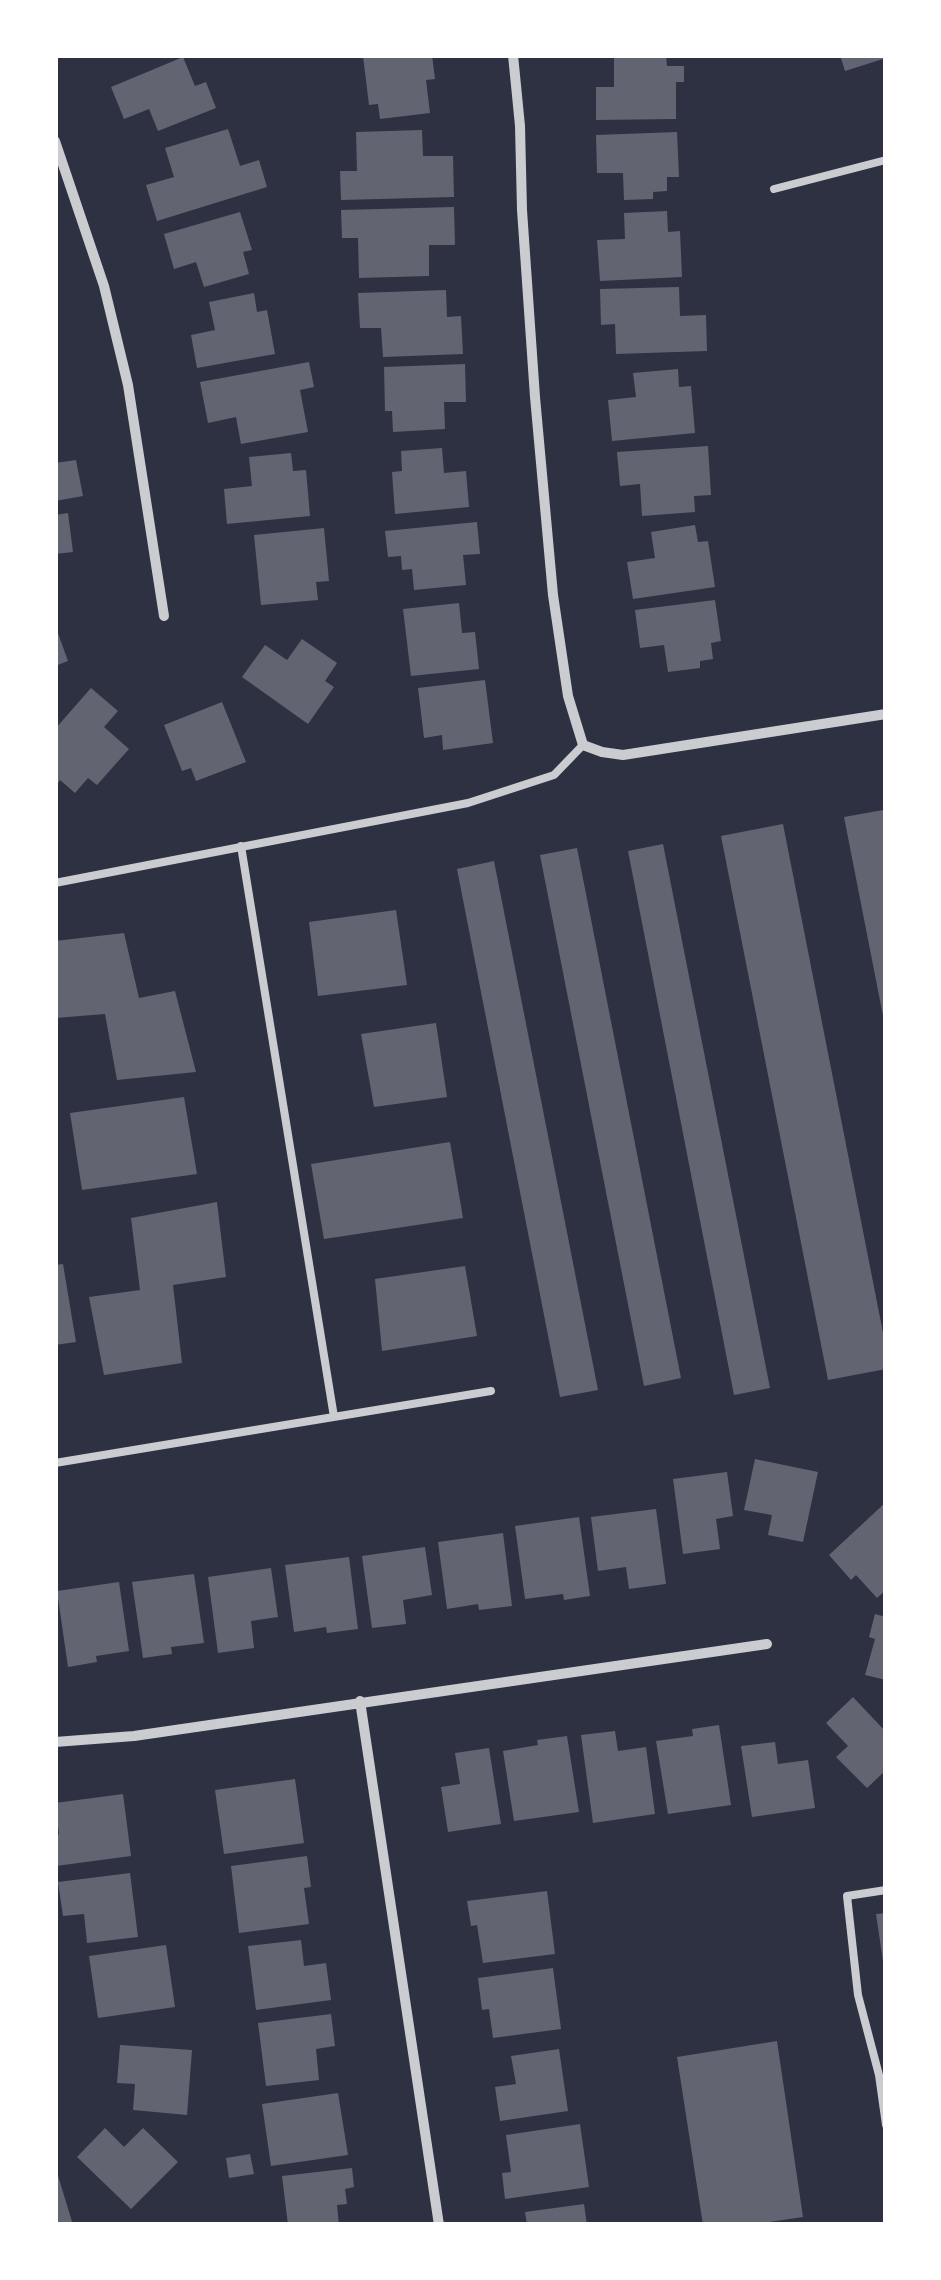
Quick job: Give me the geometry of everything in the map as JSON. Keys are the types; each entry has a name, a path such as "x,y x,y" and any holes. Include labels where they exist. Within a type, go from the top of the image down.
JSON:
{"street":[{"path":"513,55 553,595 568,696 584,746 622,755 886,714"},
{"path":"55,140 104,286 128,385 164,616"},
{"path":"55,1742 134,1736 767,1644"},
{"path":"360,1701 439,2225"}],"lane":[{"path":"774,190 886,160"},
{"path":"55,884 468,803 554,774 584,746"},
{"path":"240,846 334,1417"},
{"path":"55,1463 491,1391"},
{"path":"886,1890 847,1896 858,1995 882,2075 886,2124"}],"building":[{"path":"432,55 435,79 426,80 430,113 380,119 378,104 369,105 363,56"},
{"path":"614,55 666,55 667,66 684,66 684,82 676,82 676,119 596,120 596,87 614,87"},
{"path":"840,55 886,55 886,58 845,71"},
{"path":"183,57 195,86 206,82 216,108 158,131 149,109 124,119 111,87"},
{"path":"228,129 240,166 259,160 267,187 157,221 146,185 174,177 165,148"},
{"path":"422,130 423,156 453,156 454,197 341,200 340,171 357,171 356,132"},
{"path":"677,132 679,177 667,177 667,191 653,192 653,199 624,200 623,173 597,173 596,135"},
{"path":"454,207 455,245 429,245 429,276 359,278 358,238 342,238 341,210"},
{"path":"667,211 668,232 680,231 682,277 600,281 597,240 625,239 624,213"},
{"path":"240,212 252,250 243,252 249,274 204,287 196,262 174,269 164,234"},
{"path":"679,287 680,316 706,315 707,351 616,354 615,324 601,325 600,289"},
{"path":"446,290 447,317 461,316 463,354 383,357 381,328 360,328 358,293"},
{"path":"254,293 257,312 267,310 275,354 197,368 191,335 215,330 209,302"},
{"path":"309,362 314,387 300,390 308,432 241,444 236,417 208,423 200,382"},
{"path":"465,364 466,402 444,402 445,429 393,432 392,411 385,411 384,367"},
{"path":"678,369 679,387 691,386 695,433 612,441 608,400 636,397 633,373"},
{"path":"708,446 711,495 694,496 695,512 642,516 640,484 620,486 617,452"},
{"path":"442,448 444,473 466,471 469,507 395,514 392,472 402,471 401,451"},
{"path":"291,453 293,471 306,470 310,516 227,524 224,489 252,486 249,457"},
{"path":"76,460 83,496 55,501 55,463"},
{"path":"68,513 73,552 55,554 55,515"},
{"path":"477,522 480,554 463,555 466,585 414,590 412,569 402,570 401,556 388,557 385,531"},
{"path":"695,525 698,542 708,541 715,587 633,599 627,562 655,558 651,532"},
{"path":"324,528 329,581 316,582 318,600 261,605 254,535"},
{"path":"715,600 721,641 711,643 713,659 700,661 700,668 668,672 664,645 640,648 635,610"},
{"path":"459,603 462,633 475,632 479,669 411,676 403,609"},
{"path":"55,625 68,661 55,666"},
{"path":"302,639 337,663 325,681 334,687 308,724 242,677 265,645 287,660"},
{"path":"485,680 493,743 443,750 442,735 424,738 418,688"},
{"path":"91,688 118,711 104,727 129,749 97,785 88,778 75,793 60,780 55,787 55,729"},
{"path":"222,702 246,762 196,781 191,768 182,771 164,725"},
{"path":"883,810 886,828 884,1021 844,817"},
{"path":"783,824 886,1348 886,1369 828,1380 721,836"},
{"path":"663,844 770,1388 734,1395 628,851"},
{"path":"577,848 681,1378 644,1386 540,855"},
{"path":"494,861 598,1390 560,1397 457,869"},
{"path":"396,910 407,985 318,996 309,922"},
{"path":"124,933 139,998 175,991 196,1072 117,1080 105,1014 55,1018 55,941"},
{"path":"436,1023 447,1097 374,1107 361,1034"},
{"path":"184,1097 197,1174 82,1190 70,1113"},
{"path":"450,1142 463,1218 324,1239 311,1164"},
{"path":"217,1202 226,1277 173,1285 182,1363 104,1375 89,1297 140,1290 131,1218"},
{"path":"63,1264 76,1342 55,1345 55,1265"},
{"path":"465,1266 477,1336 382,1351 375,1279"},
{"path":"755,1459 818,1472 803,1542 768,1535 772,1515 744,1510"},
{"path":"727,1472 733,1516 716,1519 720,1549 683,1554 673,1479"},
{"path":"886,1502 886,1590 877,1598 856,1575 851,1580 829,1555"},
{"path":"656,1509 666,1584 629,1589 626,1567 598,1571 591,1517"},
{"path":"579,1517 590,1596 564,1600 563,1594 525,1599 515,1526"},
{"path":"503,1533 512,1606 479,1610 478,1604 447,1609 438,1542"},
{"path":"425,1547 432,1595 403,1600 406,1624 372,1628 362,1556"},
{"path":"349,1557 358,1629 327,1633 326,1627 294,1632 285,1565"},
{"path":"271,1568 278,1617 251,1621 254,1648 218,1653 208,1577"},
{"path":"194,1574 204,1643 171,1647 172,1654 143,1658 132,1582"},
{"path":"119,1582 129,1651 96,1656 97,1662 68,1667 57,1591"},
{"path":"875,1614 886,1617 886,1680 865,1675 875,1639 869,1637"},
{"path":"853,1697 886,1732 886,1770 867,1788 836,1757 848,1746 826,1723"},
{"path":"719,1725 731,1805 668,1814 656,1741 693,1736 692,1729"},
{"path":"615,1731 618,1751 646,1747 655,1814 593,1823 581,1735"},
{"path":"567,1736 579,1812 514,1821 503,1751"},
{"path":"775,1742 778,1764 808,1760 815,1808 752,1817 741,1746"},
{"path":"489,1748 501,1824 448,1832 441,1787 460,1784 455,1753"},
{"path":"295,1779 304,1843 224,1854 215,1790"},
{"path":"123,1794 131,1856 56,1866 55,1835 59,1834 55,1803"},
{"path":"307,1856 311,1887 304,1888 309,1924 239,1933 231,1866"},
{"path":"130,1873 138,1937 87,1943 84,1914 63,1916 58,1882"},
{"path":"547,1891 555,1954 483,1963 477,1925 471,1926 467,1901"},
{"path":"886,1913 886,1967 884,1968 876,1914"},
{"path":"301,1940 304,1966 326,1963 331,2000 256,2010 248,1946"},
{"path":"166,1945 175,2007 98,2018 89,1956"},
{"path":"553,1968 561,2029 493,2038 489,2009 482,2010 478,1978"},
{"path":"331,2014 335,2046 316,2049 319,2080 266,2086 258,2023"},
{"path":"777,2041 803,2217 749,2225 703,2225 677,2057"},
{"path":"120,2045 192,2050 187,2115 133,2110 135,2084 117,2083"},
{"path":"559,2049 568,2111 500,2121 495,2087 516,2084 511,2056"},
{"path":"338,2093 348,2155 271,2166 262,2104"},
{"path":"580,2124 589,2187 505,2199 502,2173 511,2172 506,2135"},
{"path":"105,2128 124,2147 143,2128 178,2162 131,2209 77,2157"},
{"path":"250,2154 254,2174 229,2178 226,2158"},
{"path":"352,2168 354,2187 345,2189 347,2204 337,2205 339,2225 288,2225 282,2176"},
{"path":"56,2169 73,2225 55,2225"},
{"path":"584,2204 587,2225 527,2225 525,2212"}]}
